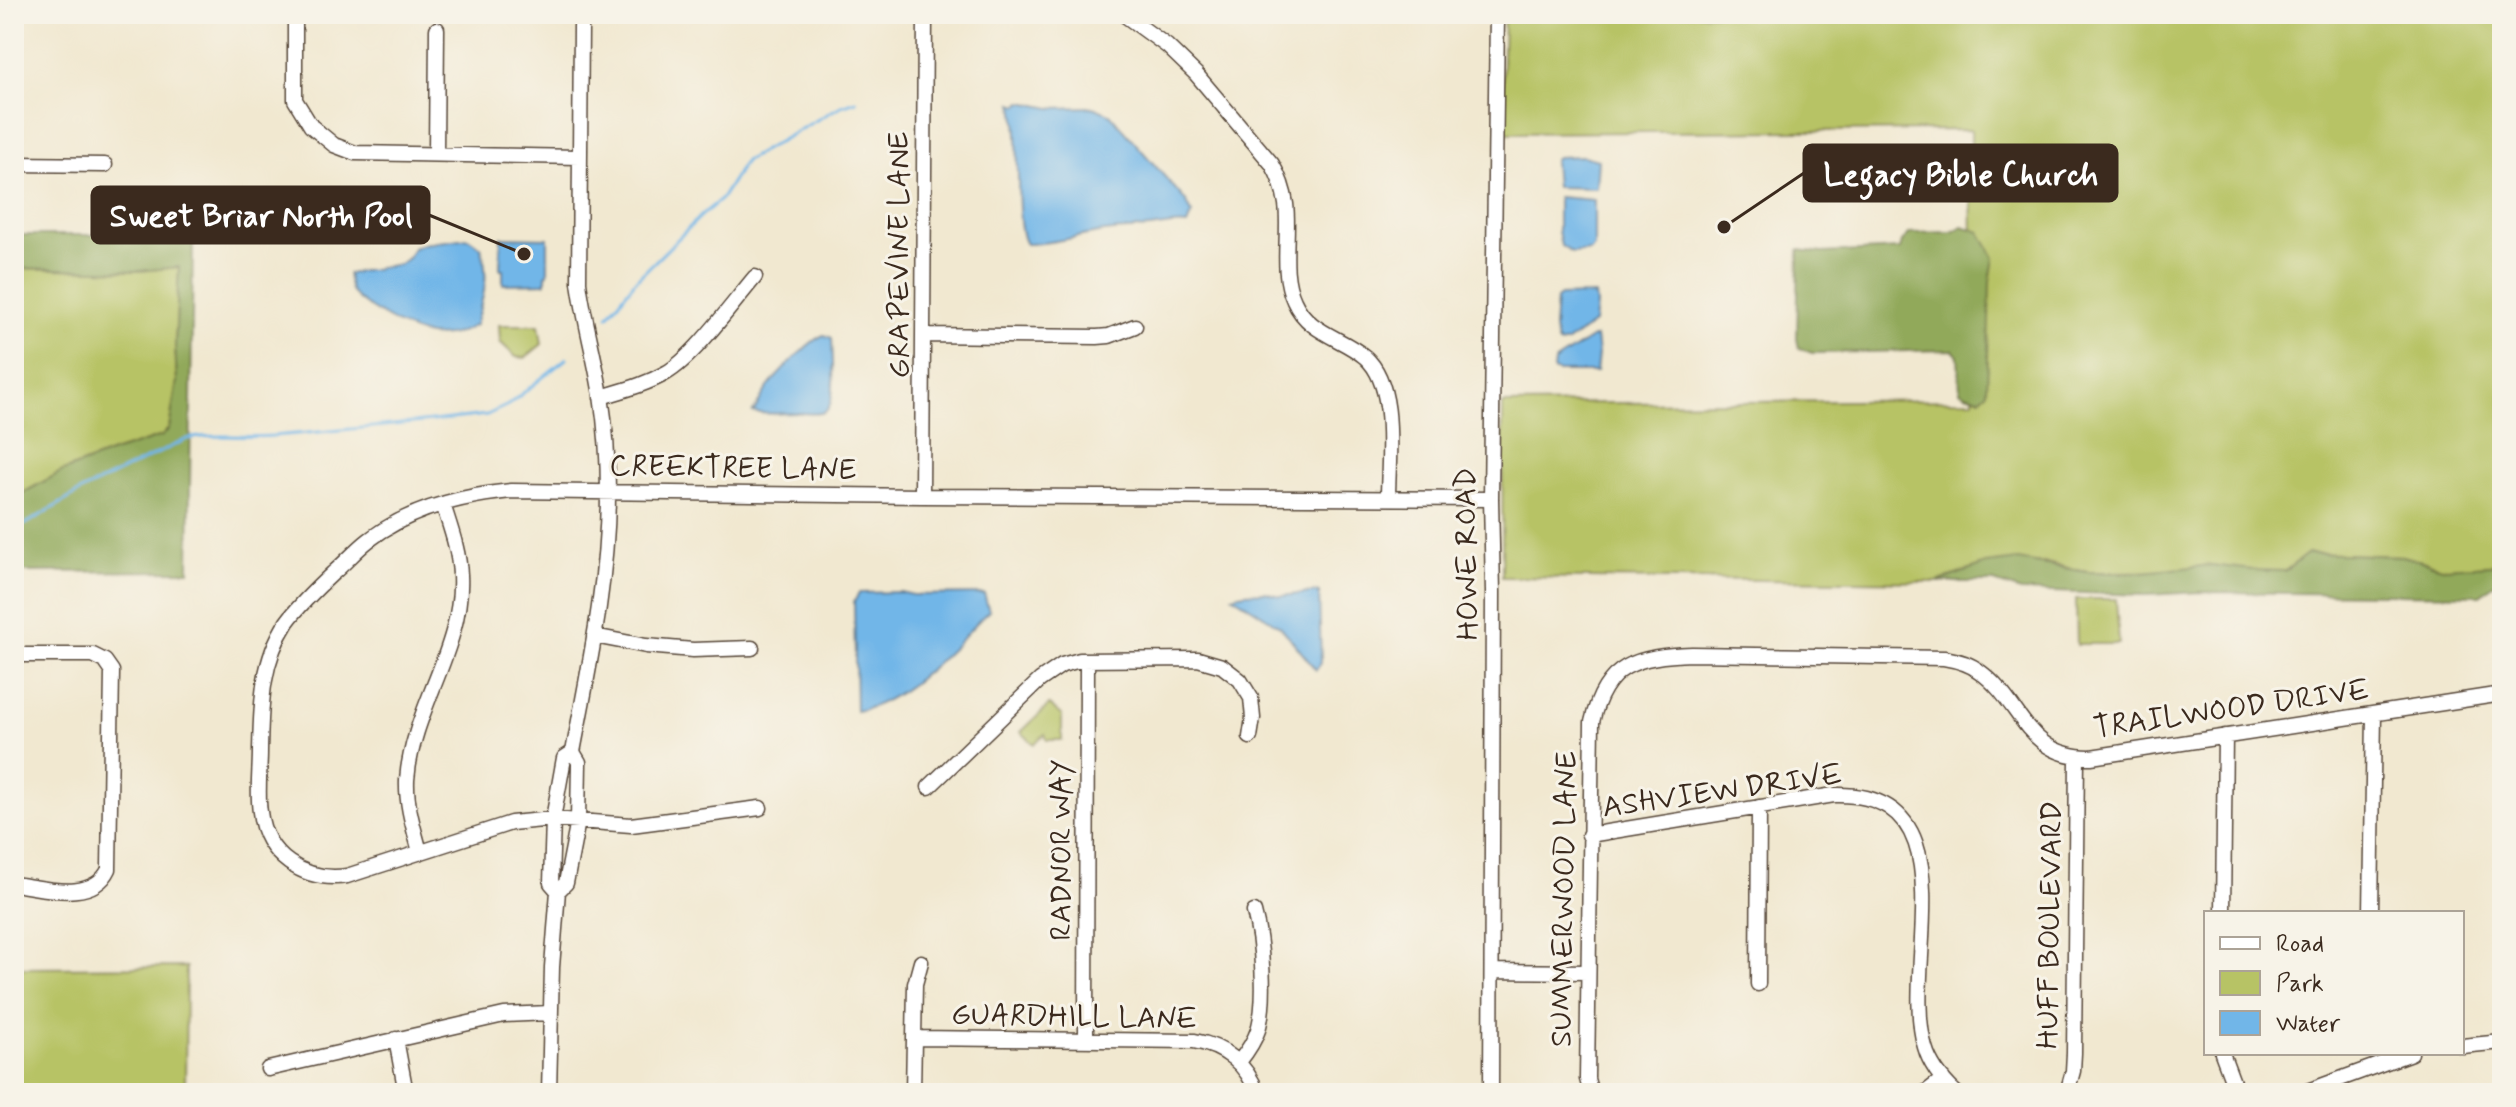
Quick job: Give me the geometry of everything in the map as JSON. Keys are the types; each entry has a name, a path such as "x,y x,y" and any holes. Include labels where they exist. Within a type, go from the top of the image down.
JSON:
{"street":[{"name":"GRAPEVINE LANE","path":"922,496 925,14"},
{"path":"1123,14 1167,46 1196,74 1276,171 1286,204 1286,269 1294,302 1314,328 1365,357 1380,377 1388,406 1388,498"},
{"name":"HOWE ROAD","path":"1491,1093 1491,499 1497,14"},
{"path":"295,23 295,100 311,126 334,145 355,153 579,157"},
{"path":"549,1093 550,1013 558,891 566,883 578,821 579,762 573,752 594,636 606,546 608,491 601,397 579,282 581,26"},
{"path":"436,154 437,29"},
{"path":"14,164 105,165"},
{"path":"601,397 640,386 669,372 755,277"},
{"path":"924,335 1097,337 1135,326"},
{"name":"CREEKTREE LANE","path":"420,852 347,876 333,877 286,863 263,830 259,811 261,698 274,647 288,622 312,593 370,539 407,517 443,504 469,496 511,491 1491,499"},
{"path":"443,504 458,557 460,595 452,632 410,762 407,799 420,852 511,823 553,819 631,825 760,808"},
{"path":"594,636 646,646 693,650 752,648"},
{"path":"14,655 93,655 105,661 112,671 109,869 104,880 88,889 62,890 14,884"},
{"name":"TRAILWOOD DRIVE","path":"1623,668 1637,661 1665,655 1944,658 1979,671 2043,744 2077,757 2502,694"},
{"path":"929,787 1040,680 1062,665 1087,660 1198,659 1222,666 1240,680 1251,698 1253,718 1250,737"},
{"name":"RADNOR WAY","path":"1086,1040 1087,660"},
{"name":"SUMMERWOOD LANE","path":"1591,1093 1587,1079 1592,722 1603,689 1623,668"},
{"path":"2371,911 2374,714"},
{"path":"2223,911 2225,736"},
{"path":"558,891 551,883 553,819 564,758 573,752"},
{"name":"HUFF BOULEVARD","path":"2067,1093 2074,1053 2077,757"},
{"name":"ASHVIEW DRIVE","path":"1589,835 1834,795 1857,795 1882,802 1894,810 1908,827 1919,849 1921,862 1921,1029 1931,1063 1956,1093"},
{"path":"1758,984 1759,807"},
{"path":"1254,912 1261,945 1260,1018 1255,1038 1239,1062 1252,1079 1257,1093"},
{"path":"913,1093 915,984 921,962"},
{"path":"1492,971 1588,972"},
{"path":"268,1069 504,1015 550,1013"},
{"name":"GUARDHILL LANE","path":"914,1038 1194,1041 1221,1049 1239,1062"},
{"path":"396,1039 406,1093"},
{"path":"2464,1046 2502,1042"},
{"path":"2223,1055 2237,1093"},
{"path":"2302,1093 2380,1058"},
{"path":"1925,1093 1943,1079"}],"green space":[{"path":"1504,14 2502,14 2502,564 2446,568 2403,556 2309,553 2285,571 2087,572 2046,563 1986,564 1937,582 1502,577 1503,404 1973,400 1971,130 1501,133"},
{"path":"1963,226 1980,232 1994,258 1990,282 1987,393 1980,398 1960,391 1958,356 1953,350 1812,353 1799,348 1799,250 1822,253 1900,249 1910,233 1952,232"},
{"path":"14,235 193,235 189,571 14,572 14,498 61,472 162,436 169,429 177,382 175,345 179,267 139,271 14,268"},
{"path":"179,267 175,345 177,382 169,428 162,436 61,472 14,498 14,268 139,271"},
{"path":"499,325 539,325 542,344 525,358 516,357 500,342"},
{"path":"2308,553 2403,556 2446,568 2502,564 2502,578 2480,595 2202,592 2146,595 2021,591 1994,582 1937,582 1986,564 2018,560 2087,572 2132,573 2212,565 2285,571"},
{"path":"2076,599 2116,599 2119,644 2077,644"},
{"path":"1049,705 1062,716 1062,740 1047,740 1045,734 1034,744 1021,732"},
{"path":"186,967 185,1093 14,1093 14,968"}],"water":[{"path":"1022,102 1051,108 1093,107 1110,114 1186,201 1192,213 1187,225 1136,228 1026,244 1020,219 1013,103 1019,105"},
{"path":"1583,156 1598,160 1596,188 1556,187 1554,161 1557,157"},
{"path":"1558,197 1594,200 1594,246 1591,251 1572,253 1561,246"},
{"path":"501,237 548,238 546,283 503,284"},
{"path":"468,238 481,247 485,277 475,325 462,332 437,336 413,331 367,305 351,290 348,274 399,264 408,258 413,248 423,244"},
{"path":"1595,295 1594,323 1567,342 1558,344 1554,329 1556,299 1560,296"},
{"path":"824,335 832,338 833,390 828,408 815,414 753,412 782,371"},
{"path":"1596,337 1596,372 1553,370 1554,362"},
{"path":"900,592 913,595 984,594 989,611 921,677 883,702 856,711 854,602 859,593"},
{"path":"1265,592 1280,596 1319,592 1321,663 1316,670 1281,627 1233,596"}],"waterway":[{"path":"608,316 635,281 721,199 745,161 841,106 856,101"},
{"path":"14,531 83,490 187,439 273,436 487,415 508,405 567,358"}],"place":[{"name":"Legacy Bible Church","path":"1724,227"},
{"name":"Sweet Briar North Pool","path":"524,254"}]}
